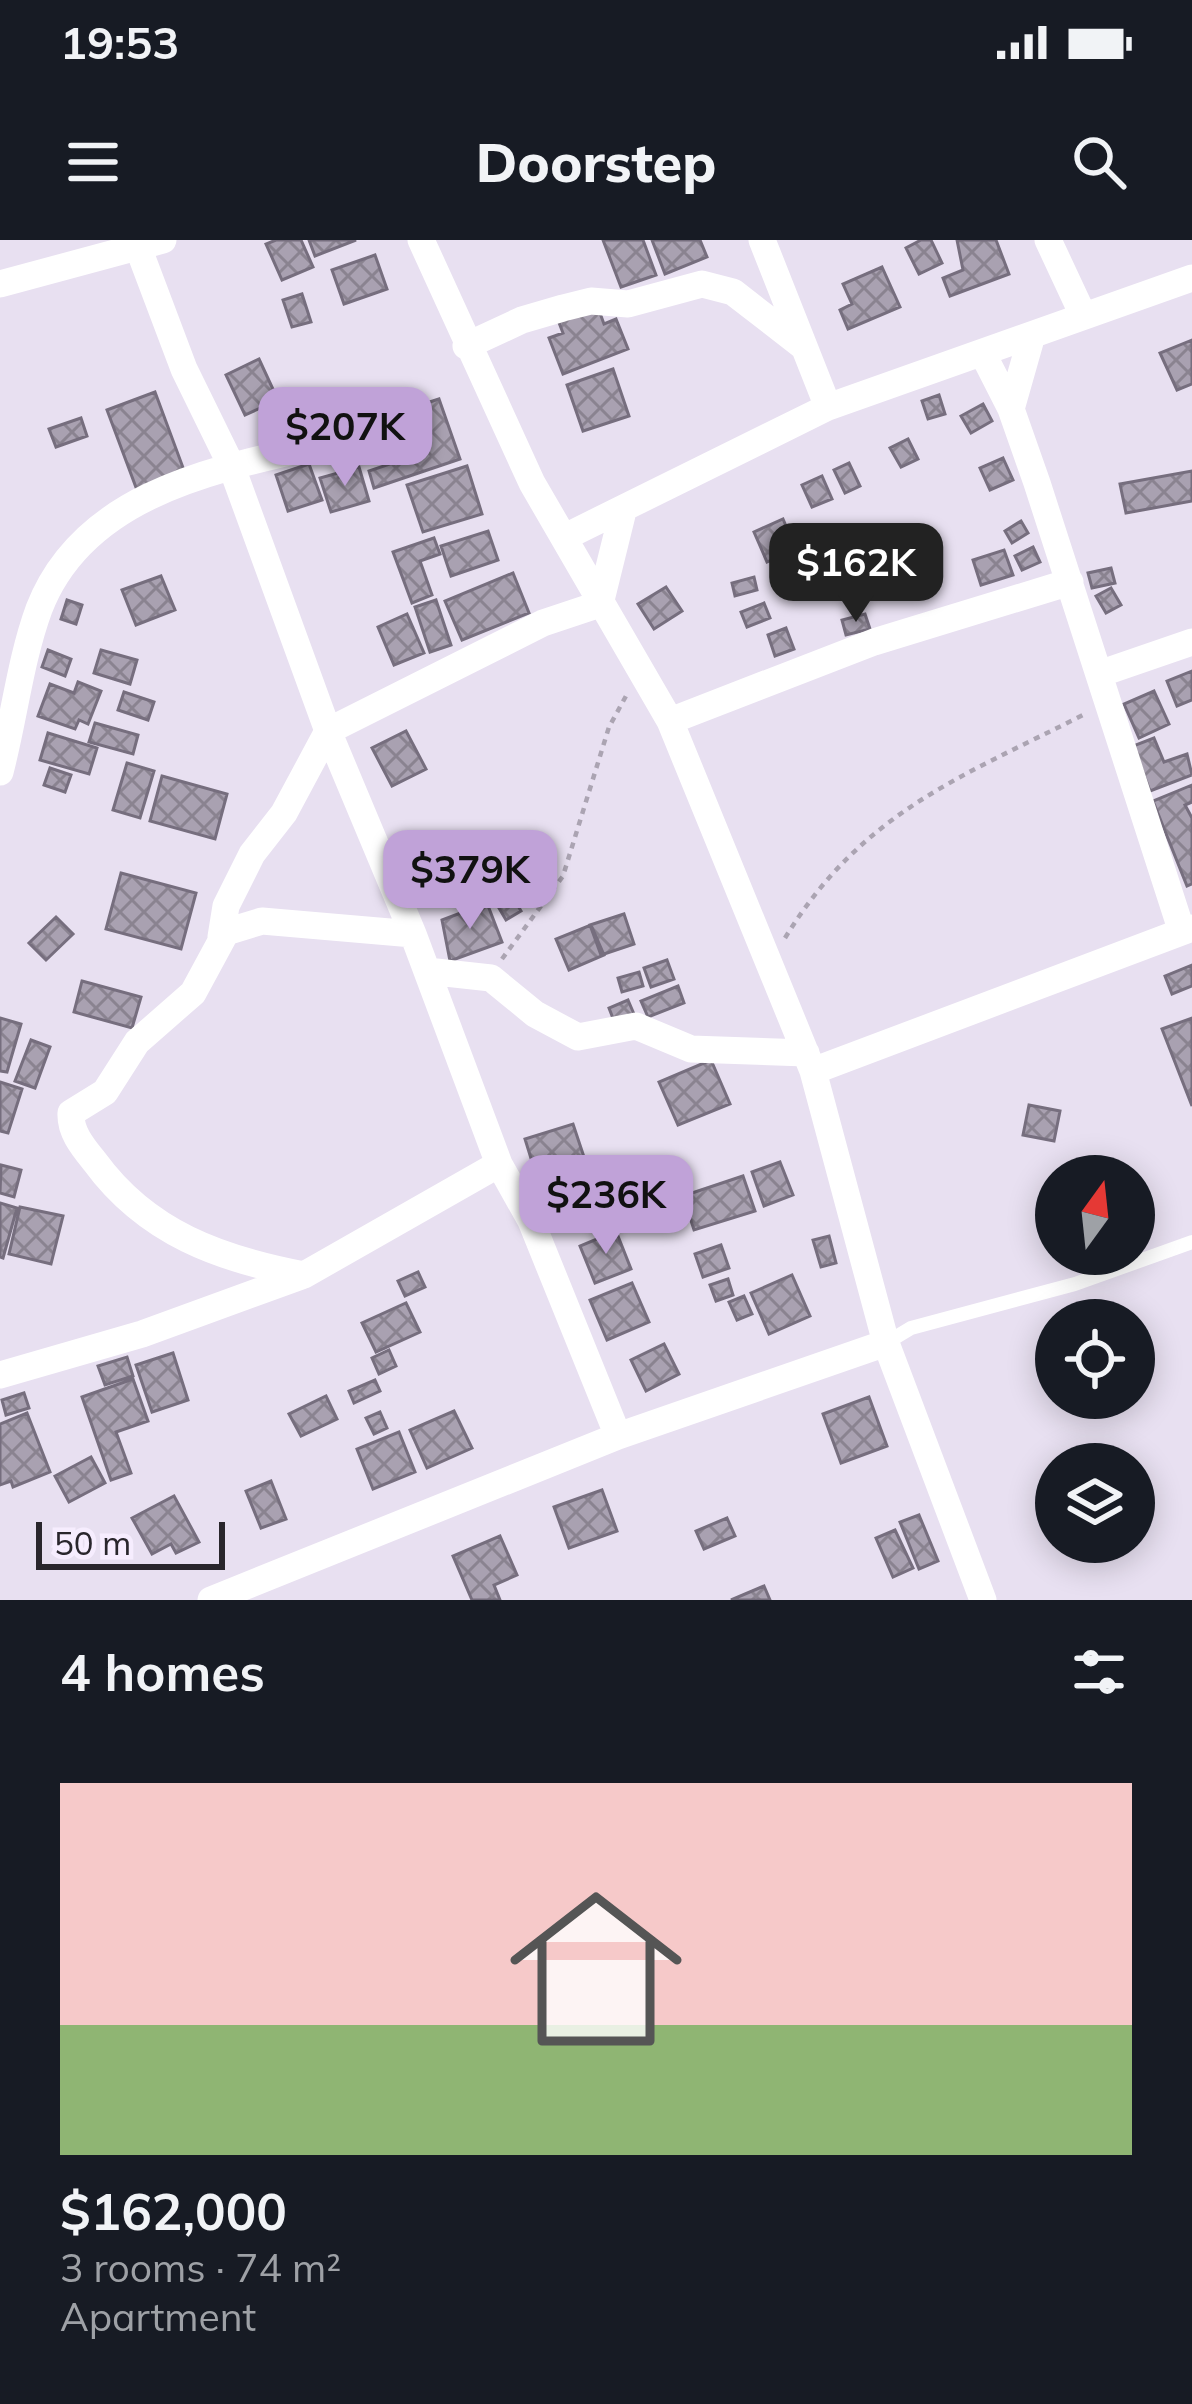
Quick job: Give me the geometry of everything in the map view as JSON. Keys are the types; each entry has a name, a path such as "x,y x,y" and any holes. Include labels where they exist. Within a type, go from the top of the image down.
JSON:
{"street":[{"path":"421,240 532,483 670,721 809,1062 886,1343 983,1600"},
{"path":"762,240 828,407"},
{"path":"1048,240 1083,315"},
{"path":"0,284 150,244 184,369 231,465 328,731 413,934 499,1164 531,1221 618,1436"},
{"path":"565,537 828,407 1192,278"},
{"path":"466,346 522,320 563,308 591,301 628,304 702,284 733,292 804,347"},
{"path":"1011,409 1032,335"},
{"path":"427,970 491,978 535,1014 578,1037 641,1027 691,1049 809,1062 1187,930 1011,409 983,354"},
{"path":"0,772 6,721 40,607 72,553 130,505 231,465 350,438"},
{"path":"599,604 622,512"},
{"path":"670,721 874,642 1070,582"},
{"path":"304,1275 257,1266 186,1242 109,1181 71,1125 72,1109 105,1092 137,1042 197,988 221,937 226,906 252,854 284,813 328,731 543,623 599,604"},
{"path":"1099,674 1192,642"},
{"path":"221,937 262,921 413,934"},
{"path":"0,1375 142,1334 304,1275 499,1164"},
{"path":"211,1600 618,1436 886,1343"}],"lane":[{"path":"886,1343 910,1328 1075,1284 1192,1242"}],"path":[{"path":"491,978 562,876 609,727 640,669"},
{"path":"769,965 821,883 872,831 1108,702"}],"building":[{"path":"301,240 313,267 282,280 266,244"},
{"path":"309,240 356,240 315,256"},
{"path":"603,240 643,240 656,275 621,287"},
{"path":"652,240 700,240 707,257 665,274"},
{"path":"931,240 942,263 919,274 906,248"},
{"path":"957,240 996,240 1009,274 950,296 943,278 963,270"},
{"path":"375,255 387,289 344,304 332,270"},
{"path":"882,267 900,307 848,329 840,310 852,304 843,284"},
{"path":"302,294 311,322 292,327 283,300"},
{"path":"597,305 604,324 616,319 628,349 563,374 549,338 563,333 558,320"},
{"path":"1192,340 1192,384 1177,390 1160,353"},
{"path":"259,359 278,400 245,415 226,375"},
{"path":"613,369 629,416 583,431 567,385"},
{"path":"155,392 185,473 137,490 107,410"},
{"path":"939,395 945,414 928,419 922,401"},
{"path":"439,399 460,459 374,488 369,471 390,464 369,424 389,417 392,424 399,421 396,413"},
{"path":"983,404 992,421 971,433 961,416"},
{"path":"81,418 87,436 56,447 49,429"},
{"path":"908,439 918,459 901,467 890,448"},
{"path":"1003,458 1013,480 990,490 980,468"},
{"path":"849,463 860,486 845,493 834,470"},
{"path":"309,464 322,500 288,511 276,475"},
{"path":"467,466 482,514 423,532 407,485"},
{"path":"359,467 369,501 331,512 320,478"},
{"path":"1192,471 1192,501 1126,513 1120,484"},
{"path":"822,476 832,499 812,507 802,485"},
{"path":"783,519 796,549 767,562 754,532"},
{"path":"1021,521 1028,533 1012,543 1005,531"},
{"path":"837,529 843,547 817,555 812,538"},
{"path":"488,531 498,560 451,576 441,546"},
{"path":"434,538 440,554 420,561 432,595 412,603 393,552"},
{"path":"1033,547 1040,562 1022,570 1015,556"},
{"path":"1004,550 1013,575 981,585 973,560"},
{"path":"1111,568 1115,583 1092,588 1088,573"},
{"path":"513,573 529,613 462,640 445,601"},
{"path":"161,576 175,610 136,625 122,590"},
{"path":"754,577 757,590 735,596 732,583"},
{"path":"666,587 682,611 654,629 638,604"},
{"path":"1111,588 1121,605 1106,613 1096,596"},
{"path":"67,600 82,605 76,624 61,619"},
{"path":"436,600 451,645 430,652 415,607"},
{"path":"764,603 770,618 747,627 741,612"},
{"path":"407,614 424,653 394,665 378,627"},
{"path":"865,614 870,629 846,635 842,620"},
{"path":"786,628 794,649 775,656 768,635"},
{"path":"48,650 71,659 65,676 42,667"},
{"path":"101,650 137,660 130,684 94,673"},
{"path":"1192,671 1192,700 1177,706 1167,681"},
{"path":"78,682 101,691 88,724 79,720 75,729 38,716 50,684 74,693"},
{"path":"1154,691 1169,724 1139,738 1124,704"},
{"path":"124,692 154,702 148,720 118,710"},
{"path":"95,723 138,735 133,754 89,742"},
{"path":"406,731 426,769 392,786 372,748"},
{"path":"48,733 97,748 89,774 40,760"},
{"path":"1154,738 1164,762 1187,754 1192,775 1150,791 1133,746"},
{"path":"127,763 154,771 140,818 113,810"},
{"path":"50,768 71,775 65,792 44,785"},
{"path":"162,776 227,794 215,839 150,821"},
{"path":"1192,785 1192,802 1185,805 1192,818 1192,884 1187,886 1153,801"},
{"path":"121,873 196,893 181,949 106,929"},
{"path":"511,894 521,911 506,920 496,903"},
{"path":"487,903 502,942 450,961 442,920"},
{"path":"624,914 634,944 601,955 590,925"},
{"path":"56,917 73,934 46,960 29,943"},
{"path":"591,925 604,955 569,970 556,939"},
{"path":"667,960 674,979 651,987 644,968"},
{"path":"1192,965 1192,986 1172,994 1165,976"},
{"path":"639,972 643,986 622,992 618,978"},
{"path":"82,981 141,997 132,1028 74,1012"},
{"path":"678,986 684,1003 648,1017 641,1001"},
{"path":"628,1000 634,1014 614,1021 609,1008"},
{"path":"0,1018 21,1024 7,1072 0,1071"},
{"path":"1192,1018 1192,1106 1162,1029"},
{"path":"31,1040 50,1047 35,1088 15,1081"},
{"path":"711,1060 730,1104 678,1125 659,1082"},
{"path":"0,1082 22,1089 8,1133 0,1131"},
{"path":"1029,1105 1060,1111 1054,1141 1023,1135"},
{"path":"573,1124 586,1163 537,1178 525,1139"},
{"path":"780,1162 793,1195 764,1206 752,1172"},
{"path":"1,1165 21,1170 14,1197 0,1193"},
{"path":"743,1176 755,1211 694,1230 683,1196"},
{"path":"635,1178 638,1204 610,1207 607,1181"},
{"path":"0,1203 17,1208 3,1258 0,1257"},
{"path":"20,1207 63,1216 51,1264 9,1254"},
{"path":"616,1231 631,1269 595,1283 580,1246"},
{"path":"829,1236 836,1263 821,1267 813,1240"},
{"path":"721,1245 729,1268 703,1277 695,1254"},
{"path":"418,1272 425,1287 405,1296 398,1281"},
{"path":"792,1275 810,1316 769,1334 751,1293"},
{"path":"728,1279 733,1295 716,1301 710,1285"},
{"path":"632,1283 649,1322 607,1340 590,1300"},
{"path":"744,1296 752,1314 737,1320 729,1302"},
{"path":"406,1303 420,1332 376,1352 362,1323"},
{"path":"664,1344 679,1374 646,1391 631,1360"},
{"path":"389,1350 396,1366 379,1374 372,1358"},
{"path":"173,1353 188,1400 152,1412 136,1365"},
{"path":"127,1357 133,1376 105,1385 98,1366"},
{"path":"133,1379 148,1421 116,1432 131,1473 111,1480 82,1397"},
{"path":"375,1380 380,1391 354,1403 349,1391"},
{"path":"24,1393 29,1408 6,1415 2,1400"},
{"path":"326,1396 337,1419 301,1436 289,1414"},
{"path":"869,1397 887,1446 841,1463 823,1414"},
{"path":"454,1411 472,1448 427,1468 410,1430"},
{"path":"380,1412 387,1428 374,1434 366,1418"},
{"path":"27,1413 50,1472 13,1487 11,1481 0,1485 0,1424"},
{"path":"399,1432 415,1472 373,1489 357,1449"},
{"path":"91,1457 105,1483 69,1502 55,1476"},
{"path":"271,1481 286,1519 261,1528 246,1491"},
{"path":"602,1490 617,1531 569,1548 554,1507"},
{"path":"174,1496 199,1542 176,1553 171,1544 152,1554 132,1518"},
{"path":"919,1515 938,1561 919,1569 900,1522"},
{"path":"727,1518 735,1536 704,1549 696,1531"},
{"path":"895,1530 913,1568 893,1577 876,1538"},
{"path":"500,1536 517,1575 494,1585 500,1600 472,1600 453,1556"},
{"path":"764,1586 770,1600 731,1600"}]}
